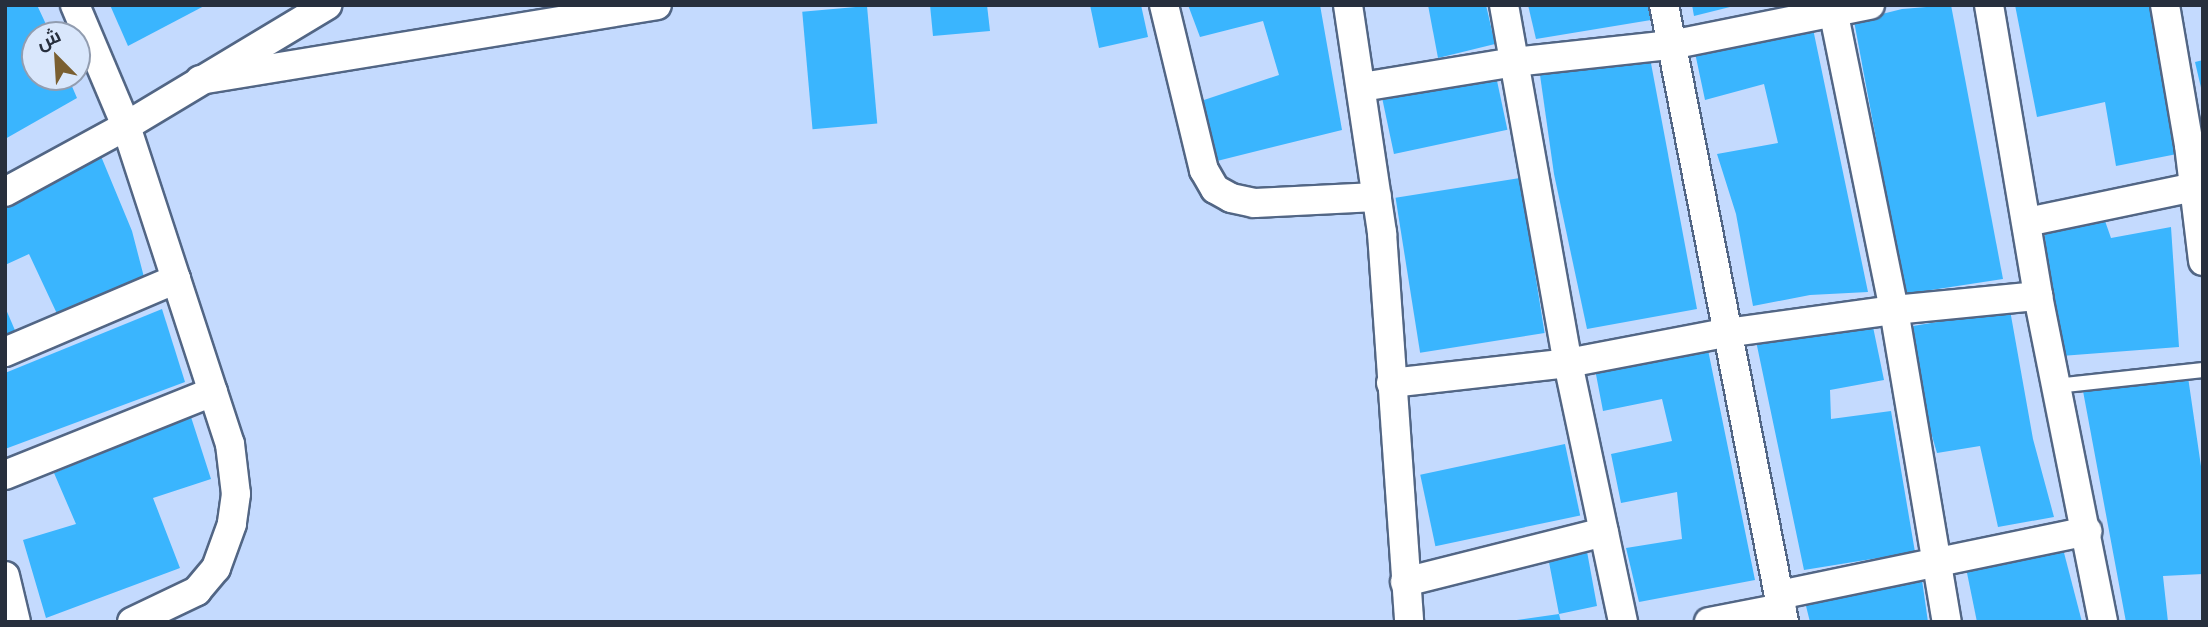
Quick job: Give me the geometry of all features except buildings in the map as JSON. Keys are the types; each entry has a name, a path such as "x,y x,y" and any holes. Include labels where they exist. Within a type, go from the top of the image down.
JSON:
{"street":[{"path":"75,5 126,126 214,392 230,444 236,494 232,524 216,568 197,591 132,622"},
{"path":"5,192 126,126 327,5"},
{"path":"200,80 657,5"},
{"path":"1164,5 1204,170 1215,189 1254,203 1377,197"},
{"path":"1348,5 1377,197 1409,622"},
{"path":"1504,5 1568,363 1623,622"},
{"path":"1664,5 1726,333 1782,608"},
{"path":"1362,87 1514,62 1671,45 1832,7 1870,5"},
{"path":"1989,5 2038,296 2104,622"},
{"path":"2165,5 2196,142 2194,187 2203,261"},
{"path":"1832,7 1895,310 1947,622"},
{"path":"2027,222 2194,187"},
{"path":"5,352 176,279"},
{"path":"1391,383 1568,363 1726,333 1895,310 2038,296"},
{"path":"5,475 214,392"},
{"path":"1709,622 1782,608 1936,563 2087,531"},
{"path":"1405,582 1604,532"},
{"path":"5,576 16,622"}],"lane":[{"path":"2056,386 2203,370"}]}
